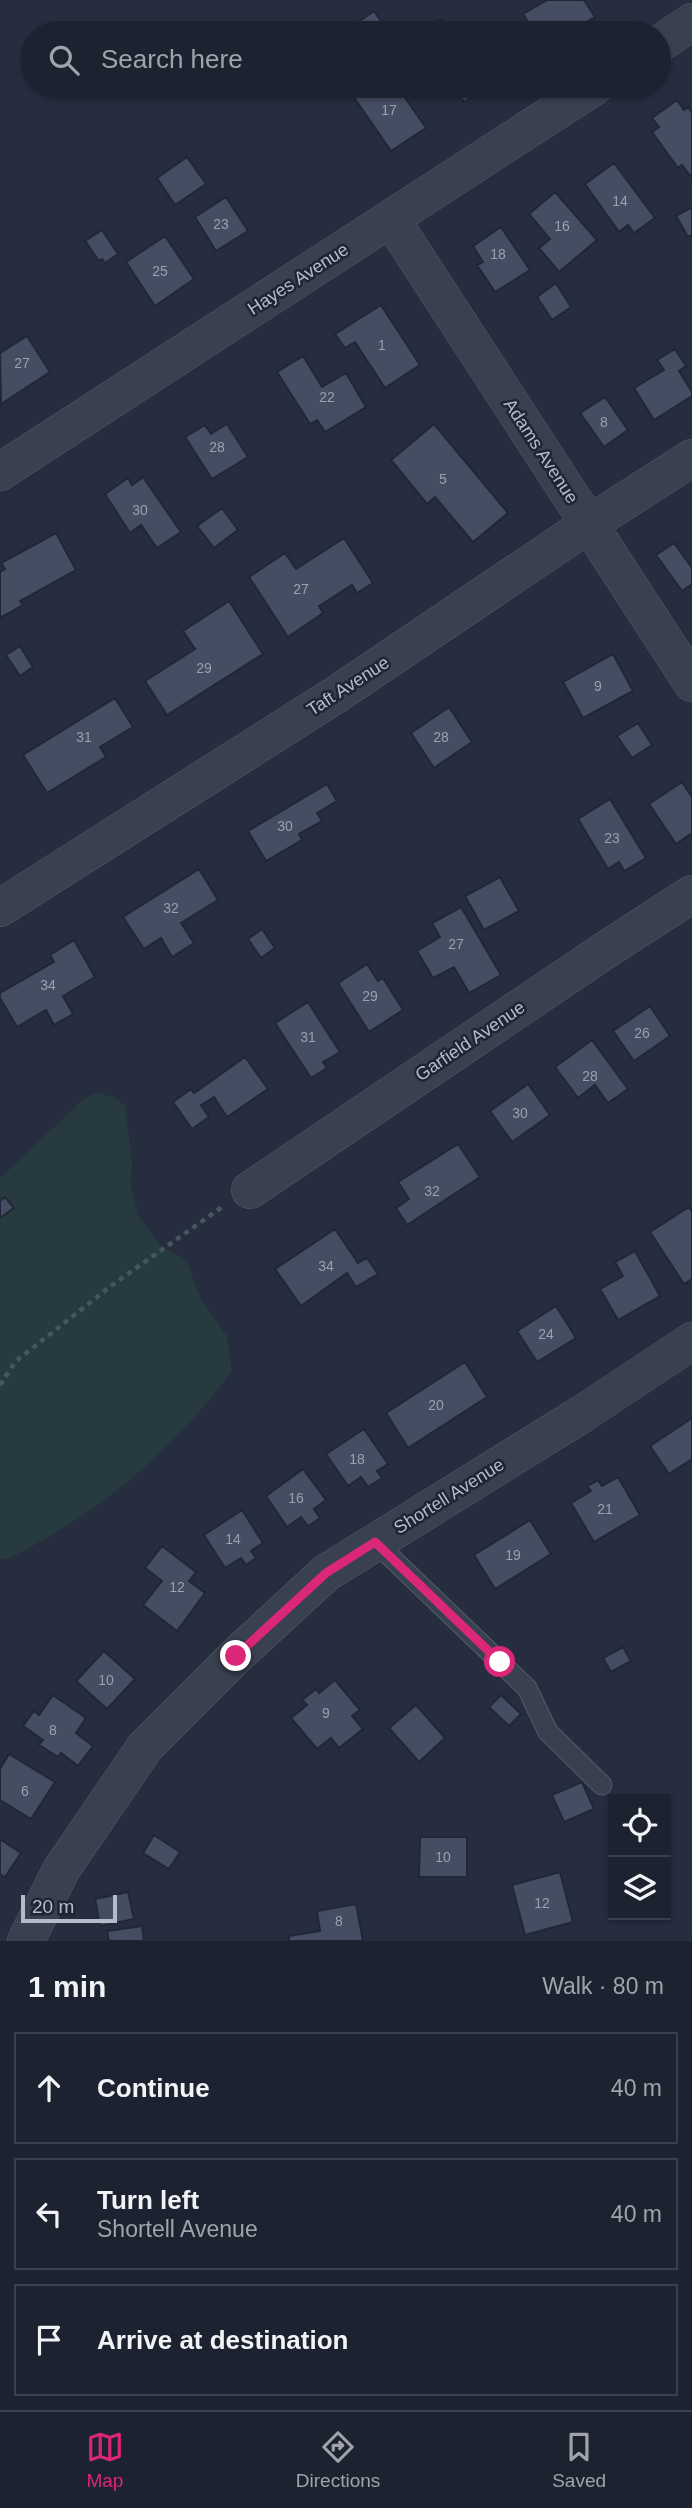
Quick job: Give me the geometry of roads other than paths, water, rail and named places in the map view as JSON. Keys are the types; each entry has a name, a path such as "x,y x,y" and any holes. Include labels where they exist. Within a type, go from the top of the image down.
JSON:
{"street":[{"path":"671,36 692,22"},
{"name":"Hayes Avenue","path":"0,472 577,98"},
{"name":"Adams Avenue","path":"391,219 692,683"},
{"name":"Taft Avenue","path":"0,908 337,694 692,458"},
{"name":"Garfield Avenue","path":"250,1190 607,948 692,894"},
{"name":"Shortell Avenue","path":"26,1941 61,1870 145,1747 236,1656 326,1573 582,1414 692,1341"}],"lane":[{"path":"375,1542 527,1688 548,1732 602,1785"}]}
